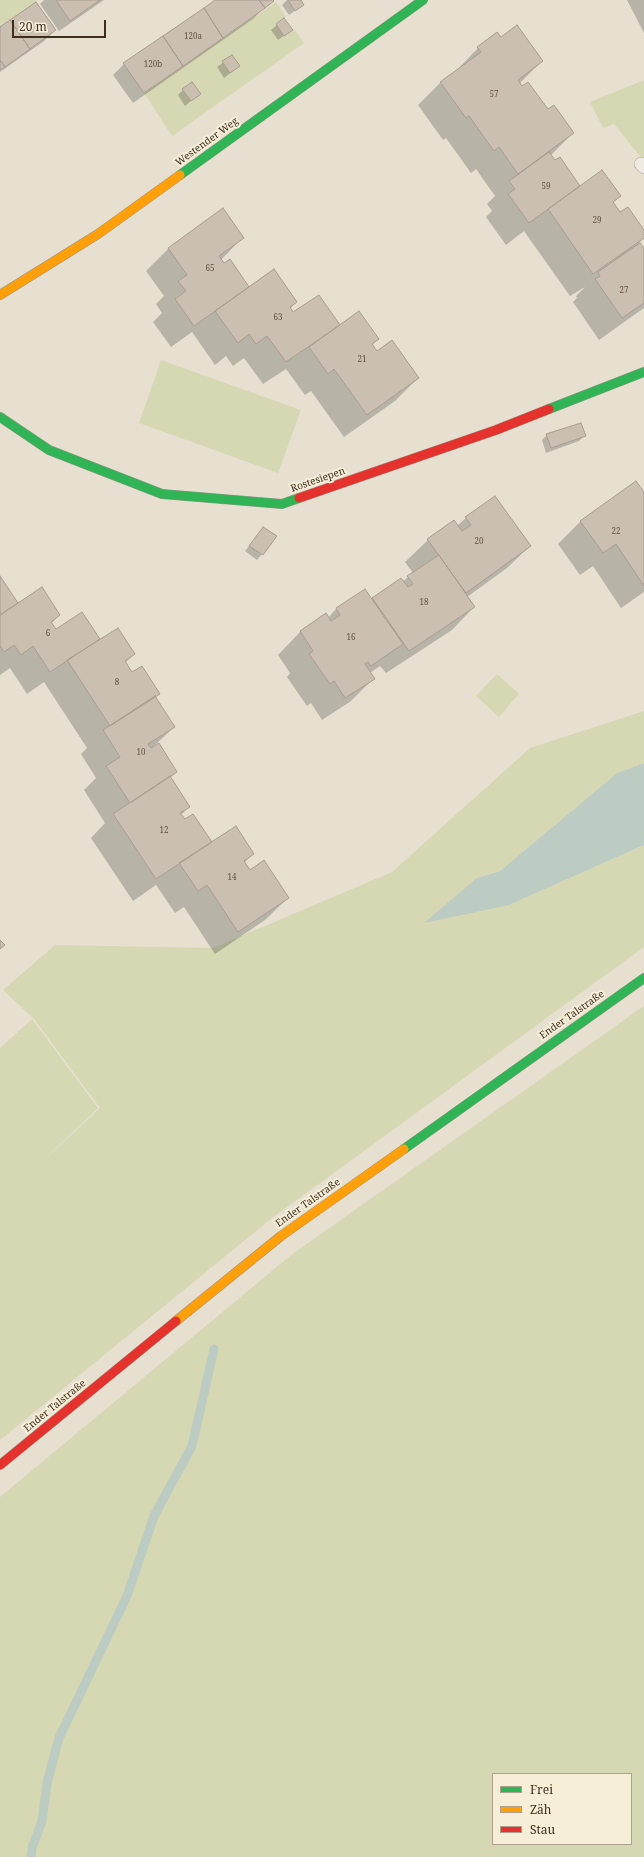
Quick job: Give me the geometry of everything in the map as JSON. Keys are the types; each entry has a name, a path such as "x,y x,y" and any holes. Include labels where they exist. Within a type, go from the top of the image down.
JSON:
{"street":[{"name":"Westender Weg","path":"0,295 123,216 423,0"},
{"name":"Rostesiepen","path":"0,417 49,450 162,494 282,504 496,430 644,372"},
{"name":"Ender Talstraße","path":"0,1465 281,1236 644,978"}],"green space":[{"path":"0,0 35,0 36,2 0,27"},
{"path":"276,2 286,17 276,24 284,36 294,29 304,43 172,136 144,93"},
{"path":"644,80 644,161 614,124 603,128 590,102"},
{"path":"161,360 301,410 278,473 139,423"},
{"path":"497,674 519,694 499,717 476,696"},
{"path":"644,711 644,763 617,773 500,871 477,878 509,905 644,845 644,947 272,1218 0,1440 0,1048 32,1019 98,1108 35,1168 100,1108 34,1019 3,990 55,945 213,948 392,872 530,748"},
{"path":"644,1006 644,1857 0,1857 0,1497 291,1255"}],"shaded area":[{"path":"644,763 644,845 509,905 424,923 477,878 500,871 617,773"}],"building":[{"path":"56,0 100,0 70,21"},
{"path":"215,0 259,0 265,8 223,38 204,8"},
{"path":"259,0 273,0 274,1 265,8"},
{"path":"288,0 301,0 304,5 295,11"},
{"path":"36,2 56,30 30,49 10,20"},
{"path":"204,8 223,38 183,66 163,36"},
{"path":"284,18 293,30 284,36 276,24"},
{"path":"10,20 30,49 5,67 0,60 0,27"},
{"path":"517,25 543,61 518,80 522,86 528,82 548,109 554,105 574,133 518,174 499,147 494,151 469,116 466,118 440,82 481,52 477,47 497,32 501,37"},
{"path":"163,36 183,66 144,93 123,63"},
{"path":"232,55 240,66 230,73 222,61"},
{"path":"0,60 5,67 0,70"},
{"path":"192,82 201,94 191,101 182,89"},
{"path":"549,152 555,160 560,157 580,186 529,223 508,194 515,189 509,181"},
{"path":"602,170 621,196 613,202 620,212 628,207 644,230 644,238 593,274 548,209"},
{"path":"223,208 244,238 219,256 224,263 230,259 249,287 194,326 175,299 186,291 178,281 187,275 168,248"},
{"path":"640,243 644,248 644,303 622,318 595,279 600,276 598,272"},
{"path":"274,269 297,302 290,307 293,312 319,295 340,325 286,362 267,336 256,344 249,334 238,343 215,311"},
{"path":"359,311 379,339 372,344 377,351 392,340 419,378 367,415 334,369 328,374 309,347"},
{"path":"581,423 586,436 551,448 546,434"},
{"path":"636,481 644,492 644,586 616,544 603,553 580,521"},
{"path":"495,496 531,546 466,593 427,539 454,520 462,531 471,525 465,517"},
{"path":"263,527 277,536 263,555 249,546"},
{"path":"439,555 475,607 409,651 372,598 401,578 408,587 413,584 407,576"},
{"path":"0,576 18,603 0,615"},
{"path":"42,587 60,615 51,622 56,629 82,612 100,639 50,672 33,646 21,655 14,645 4,652 0,646 0,615"},
{"path":"365,589 403,644 371,666 368,662 365,664 375,679 345,698 334,681 330,684 309,654 313,651 300,631 326,613 331,621 340,615 336,608"},
{"path":"118,628 135,654 125,661 132,672 142,666 160,694 110,726 67,660"},
{"path":"155,696 175,727 148,744 151,748 159,743 177,772 130,803 106,766 120,757 103,730"},
{"path":"170,776 190,807 180,813 185,819 193,814 212,842 156,879 113,814"},
{"path":"236,826 254,854 244,861 250,870 264,860 289,898 238,932 207,885 198,891 179,863"},
{"path":"0,940 5,945 0,949"}],"waterway":[{"path":"31,1857 32,1848 42,1821 47,1783 59,1738 127,1596 154,1516 192,1446 214,1349"}],"traffic: fast":[{"path":"180,175 423,0"},
{"path":"549,409 644,372"},
{"path":"0,417 49,450 162,494 282,504 299,498"},
{"path":"404,1149 644,978"}],"traffic: slow":[{"path":"0,295 98,234 180,175"},
{"path":"176,1321 281,1236 404,1149"}],"traffic: jam":[{"path":"299,498 496,430 549,409"},
{"path":"0,1465 176,1321"}]}
